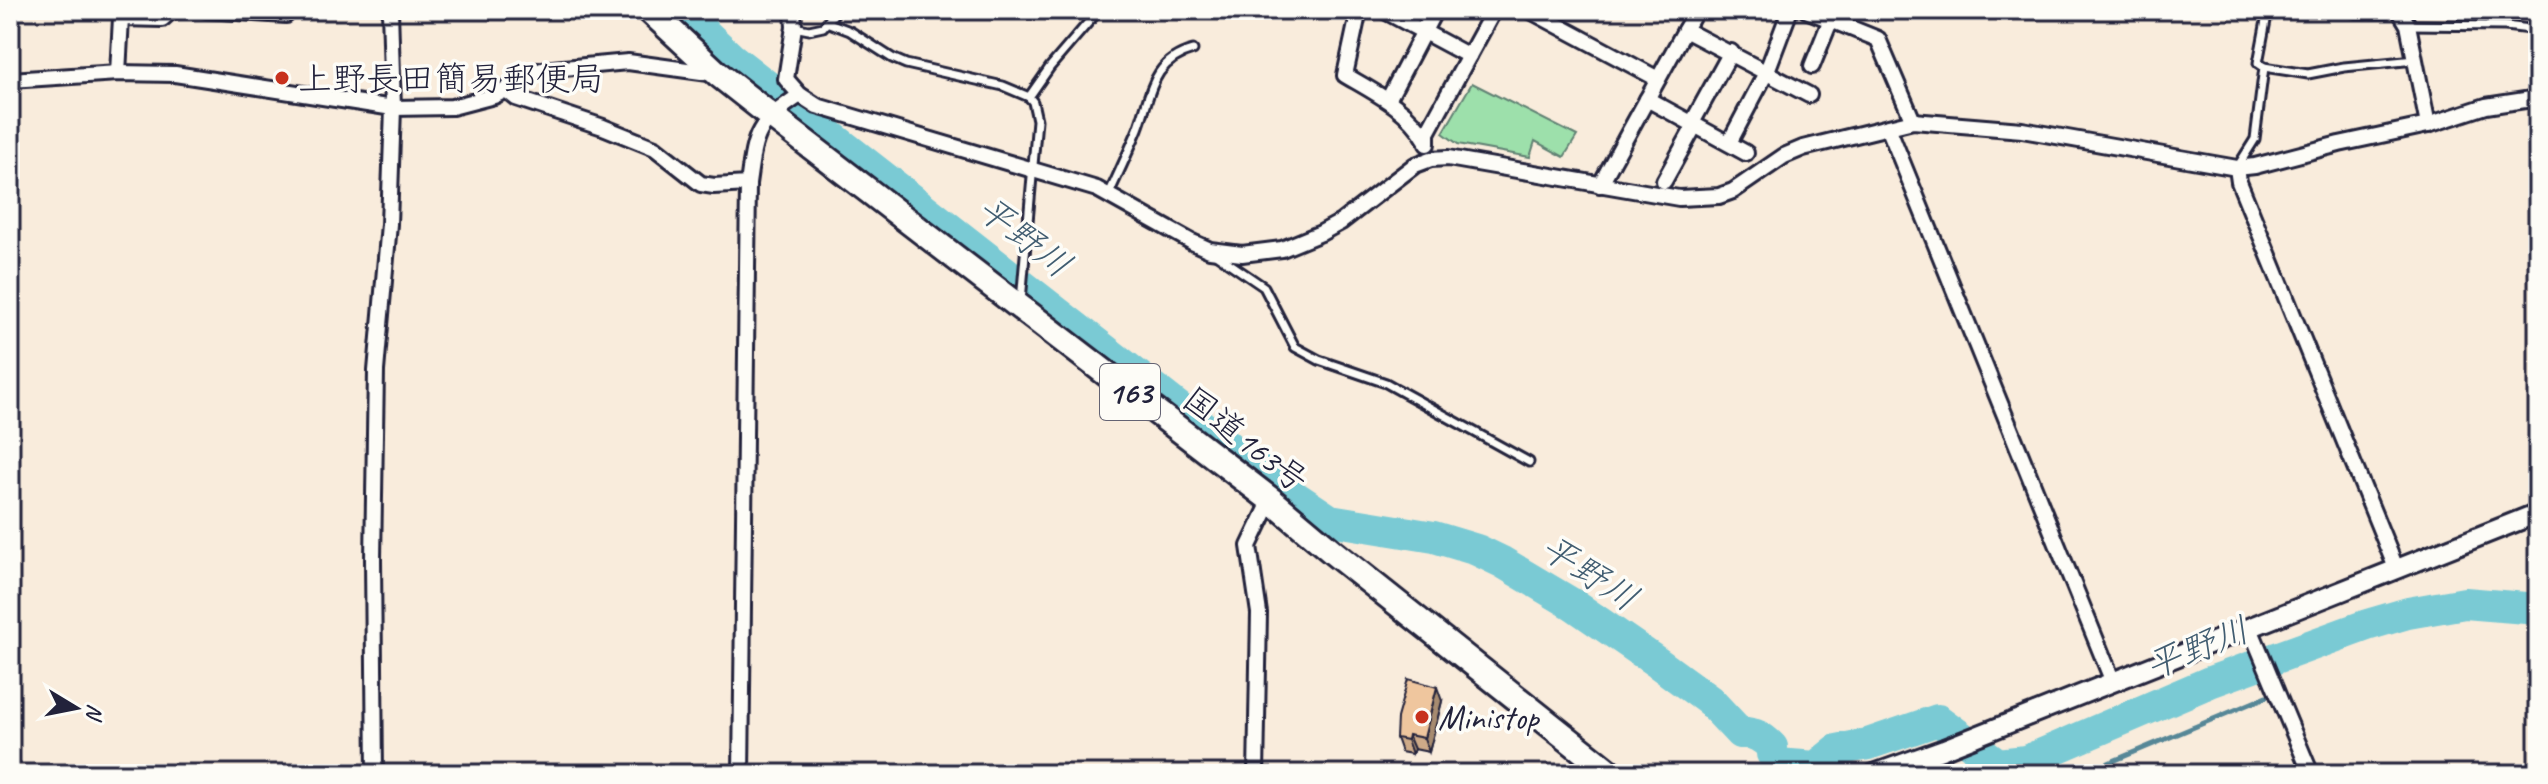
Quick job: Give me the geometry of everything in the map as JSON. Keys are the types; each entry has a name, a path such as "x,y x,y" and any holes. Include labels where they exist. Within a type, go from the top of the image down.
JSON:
{"highway":[{"name":"国道163号","path":"649,10 718,74 1021,301 1612,774"}],"street":[{"path":"118,73 122,14 162,19 172,10"},
{"path":"206,10 286,15"},
{"path":"375,774 373,560 376,371 389,224 393,108 390,10"},
{"path":"793,10 794,27 786,79 800,95 817,106 1109,194 1210,250 1242,254 1282,249 1341,222 1415,165 1431,159 1448,158 1679,198 1719,196 1733,191 1784,156 1803,148 1913,121 2022,130 2237,168 2428,125 2486,106 2538,98"},
{"path":"1359,10 1345,75 1388,100 1421,130 1431,159"},
{"path":"1383,10 1469,56"},
{"path":"1388,100 1435,10"},
{"path":"1426,140 1494,10"},
{"path":"1529,10 1658,79"},
{"path":"1600,185 1696,10"},
{"path":"1729,143 1767,71 1790,10"},
{"path":"1806,10 1878,39 1913,121"},
{"path":"2355,10 2386,10"},
{"path":"2399,10 2408,25 2428,125"},
{"path":"1812,66 1831,19"},
{"path":"1685,30 1809,95"},
{"path":"1664,181 1731,52"},
{"path":"10,80 118,73 175,74 393,108 467,105 506,90 519,77 529,73 611,63 628,62 718,74"},
{"path":"506,90 516,98 655,148 701,184 748,184"},
{"path":"741,774 748,184 754,138 770,115 800,95"},
{"path":"1647,99 1746,153"},
{"path":"1888,127 2113,682"},
{"path":"2237,168 2239,182 2396,568"},
{"path":"1256,774 1259,613 1249,546 1271,500"},
{"path":"1874,774 2113,682 2254,636 2396,568 2538,513"},
{"path":"2254,636 2311,774"}],"lane":[{"path":"794,27 809,30 823,27 837,10"},
{"path":"1029,97 1050,67 1099,10"},
{"path":"2268,10 2258,63 2264,67 2308,74 2415,60"},
{"path":"829,23 866,39 892,58 1003,86 1029,97 1037,120 1021,301"},
{"path":"2408,25 2530,29"},
{"path":"1109,194 1156,77 1177,55 1193,50"},
{"path":"2237,168 2255,139 2264,67"},
{"path":"1210,250 1264,287 1295,347 1319,360 1386,383 1529,462"}],"green space":[{"path":"1472,83 1577,136 1564,157 1535,141 1530,157 1458,144 1443,133"}],"building":[{"path":"1408,679 1437,687 1424,738 1408,735 1407,740 1396,738 1397,718"}],"waterway":[{"name":"平野川","path":"680,10 730,57 1279,486 1330,520 1434,537 1477,550 1502,562 1574,605 1658,663 1710,701 1740,733 1761,738 1772,747 1778,764 1816,767 1837,750 1868,744 1938,720 1998,764 2026,761 2210,682 2367,625 2408,613 2465,603 2538,609"},
{"path":"2082,774 2266,697"}],"place":[{"name":"上野長田簡易郵便局","path":"282,78"},
{"name":"Ministop","path":"1422,717"}]}
